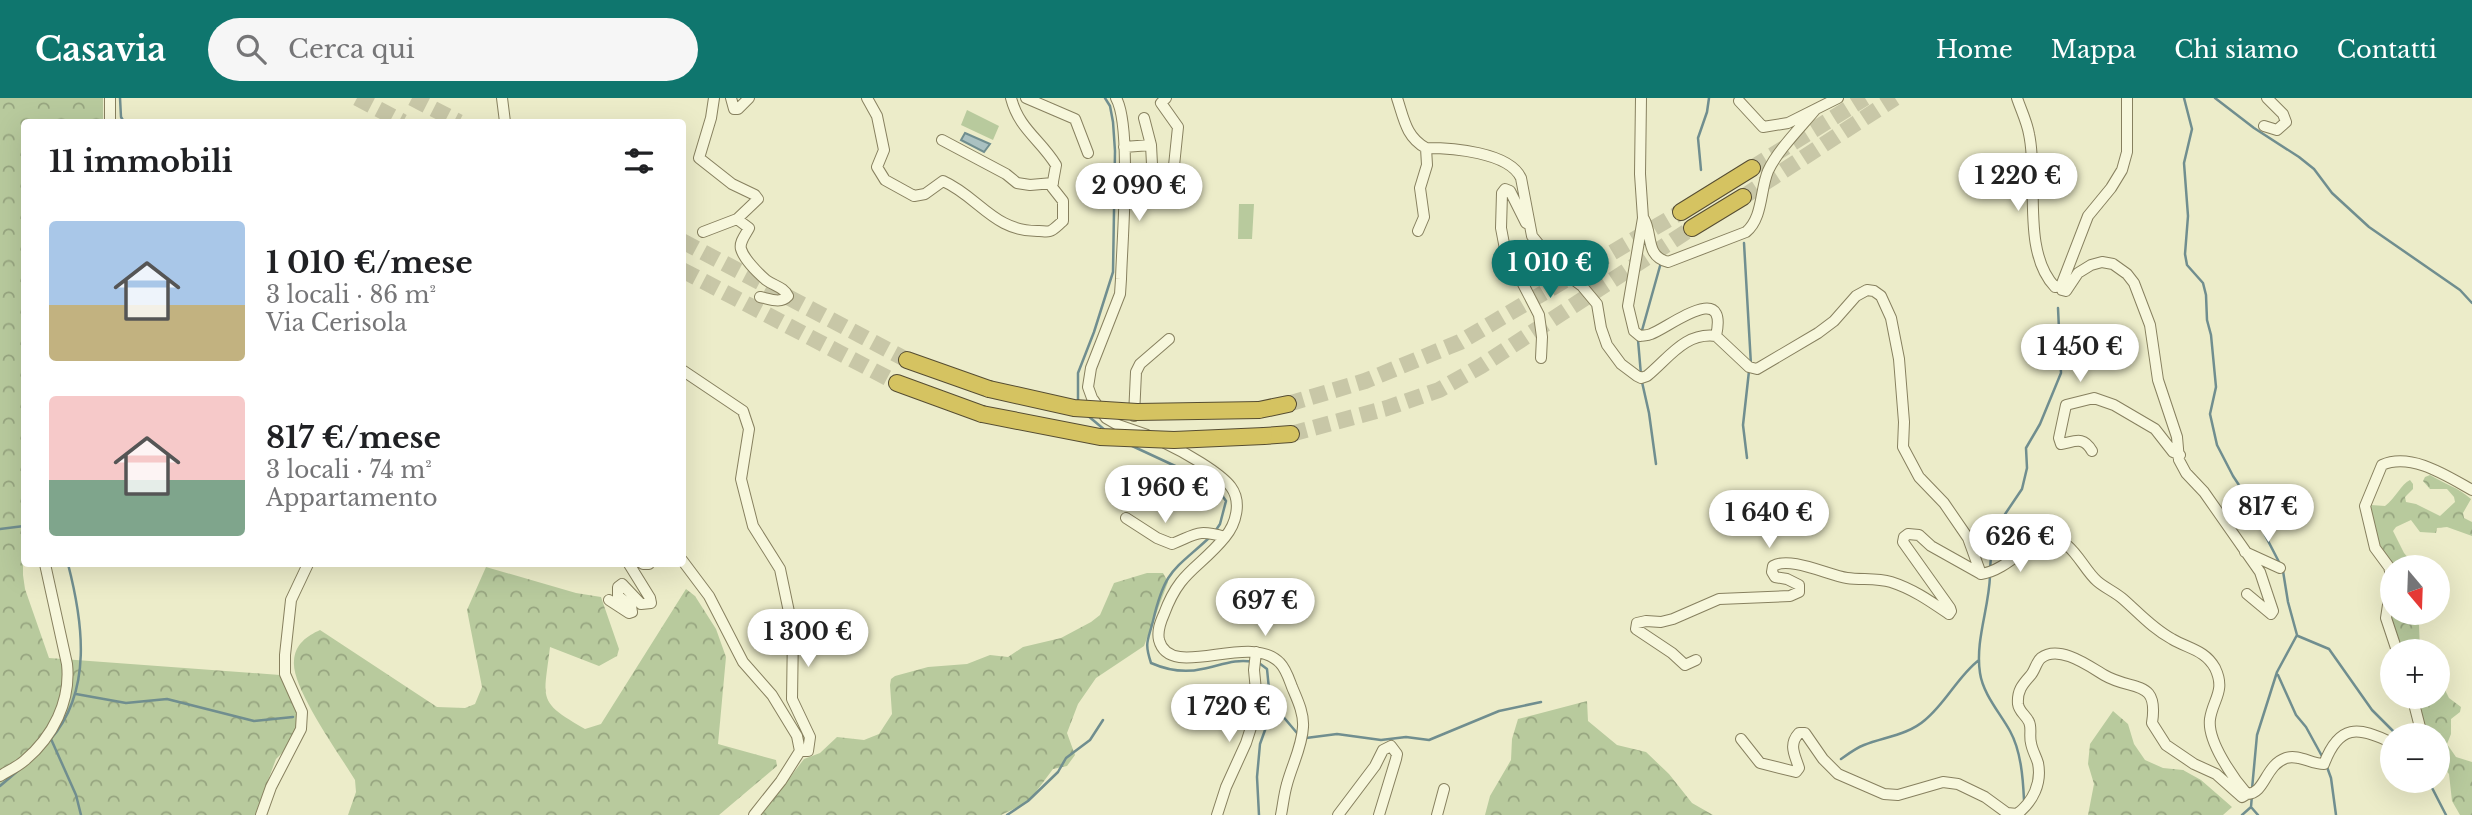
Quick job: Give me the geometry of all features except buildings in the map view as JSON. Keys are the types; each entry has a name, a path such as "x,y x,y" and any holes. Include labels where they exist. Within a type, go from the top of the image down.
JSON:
{"highway":[{"path":"1681,212 1752,168"},
{"path":"1692,228 1743,197"},
{"path":"907,360 989,389 1074,408 1152,412 1259,410 1287,404"},
{"path":"897,383 982,414 1100,437 1174,440 1291,434"}],"street":[{"path":"110,98 110,119"},
{"path":"502,98 505,119"},
{"path":"703,232 737,219 758,197 732,184 699,158 714,98"},
{"path":"731,98 734,109 738,109 750,98"},
{"path":"867,98 877,116 884,150 877,167 885,180 914,196 925,194 943,181 1009,227 1050,231 1063,221 1063,201 1052,187 1056,164 1045,147 1026,131 1014,109 1012,98"},
{"path":"1026,98 1075,119 1088,153"},
{"path":"1116,98 1121,106 1124,147 1120,294 1091,368 1088,387 1091,398 1106,418 1186,453 1230,486 1236,503 1236,520 1176,585 1160,626 1159,640 1167,653 1181,659 1236,651 1273,658 1284,668 1300,705 1304,726 1281,815"},
{"path":"1144,118 1151,145 1153,184 1169,187 1172,185 1178,127 1161,103 1166,98"},
{"path":"1397,98 1407,130 1415,142 1426,148 1470,151 1508,163 1517,170 1521,178 1532,236"},
{"path":"1641,98 1640,174 1643,218 1628,306 1634,331 1640,335 1649,335 1686,313 1710,310 1717,315 1719,321 1716,336"},
{"path":"1739,102 1763,127 1788,123 1838,98"},
{"path":"2017,98 2030,135 2038,256 2046,278 2055,287 2061,286"},
{"path":"2061,286 2088,216 2122,170 2127,152 2127,98"},
{"path":"2264,126 2277,130 2286,122 2283,114 2267,98"},
{"path":"1643,218 1647,223 1652,251 1659,259 1668,262 1746,232 1751,228 1762,201 1768,172 1815,110"},
{"path":"942,140 1006,174 1017,183 1053,183"},
{"path":"1124,147 1151,145"},
{"path":"1418,231 1424,217 1420,188 1427,165 1426,148"},
{"path":"1541,358 1539,315 1505,249 1502,228 1502,193 1505,189 1510,191 1532,236 1559,269 1582,286 1597,304 1607,345 1621,364 1642,378 1693,337 1703,334 1716,336 1749,367 1757,369 1818,333 1834,321 1856,296 1867,290 1874,291 1881,296 1891,318 1899,359 1904,422 1903,447 1919,477 1944,503 1968,538 1981,574"},
{"path":"737,219 749,228 741,249 755,269 766,280 787,292 788,296 776,301 760,297"},
{"path":"2061,286 2062,290 2066,291 2078,273 2102,262 2113,264 2134,283 2150,325 2158,380 2177,437 2179,460 2260,572 2267,587 2273,611 2271,614 2247,594"},
{"path":"1133,429 1136,372 1140,364 1169,339"},
{"path":"686,373 743,411 748,420 741,479 753,526 780,569 791,618 792,699 810,737 810,749 800,751"},
{"path":"2092,451 2082,440 2074,439 2061,444 2059,438 2066,405 2094,398 2114,405 2155,429 2173,453 2180,455"},
{"path":"2393,639 2386,618 2392,579 2389,566 2375,548 2365,506 2382,464 2398,460 2431,468 2472,490"},
{"path":"1126,518 1157,538 1172,544 1192,533 1223,536"},
{"path":"1696,660 1685,665 1636,629 1637,623 1673,620 1719,599 1790,596 1799,592 1799,585 1787,579 1775,578 1773,566 1778,563 1795,563 1829,575 1851,579 1888,581 1928,599 1949,614 1950,608 1903,542 1908,534 1919,536 1931,546 1981,574 1999,569 2044,539 2057,540 2069,546 2095,579 2124,599 2144,619 2172,639 2204,653 2214,666 2220,689 2210,718 2211,730 2222,759 2247,794"},
{"path":"2245,552 2280,568"},
{"path":"686,565 709,596 743,662 772,695 797,736 800,751 754,815"},
{"path":"0,776 24,762 40,744 59,717 66,700 69,678 67,664 46,567"},
{"path":"261,815 271,787 301,729 302,712 285,674 285,655 291,600 307,567"},
{"path":"609,600 626,612 632,612 631,606 618,596 618,587 622,584 641,604 651,603 631,567"},
{"path":"1741,739 1760,763 1796,772 1799,768 1793,754 1794,738 1799,733 1805,733 1823,759 1838,774 1884,794 1898,795 1943,782 1958,784 1985,797 2007,813 2017,814 2034,797 2038,762 2033,753 2030,724 2020,710 2019,689 2039,659 2049,653 2079,661 2122,684 2140,687 2149,694 2155,704 2152,723 2166,745 2194,764 2216,774 2242,797 2258,791 2270,768 2282,760 2300,758 2314,764 2324,764 2331,746 2340,736 2362,730 2380,738"},
{"path":"1217,815 1226,787 1247,743 1255,715 1258,701 1254,670 1256,654"},
{"path":"1338,815 1375,766 1383,750 1391,746 1397,754 1379,815"},
{"path":"1437,815 1444,789"}],"green space":[{"path":"0,98 103,98 103,119 21,119 21,567 25,589 49,658 280,675 298,713 296,727 287,748 276,759 255,815 0,815"},
{"path":"967,110 999,126 993,140 961,125"},
{"path":"1239,204 1254,204 1252,239 1238,239"},
{"path":"2430,475 2471,499 2463,513 2464,518 2472,522 2472,536 2447,527 2437,528 2436,533 2420,532 2411,520 2393,531 2406,555 2385,555 2379,546 2371,521 2371,505 2385,506 2410,480 2413,489 2405,497 2406,502 2440,516 2455,502 2447,489 2430,489 2423,481"},
{"path":"486,567 576,593 601,597 619,649 617,656 599,666 550,647 546,678 547,697 551,705 585,729 601,724 686,589 695,596 716,629 726,657 718,744 776,760 777,766 719,815 348,815 356,792 355,780 300,687 294,661 299,645 320,630 437,707 465,708 475,704 482,687 467,610"},
{"path":"1147,573 1163,573 1168,582 1144,646 1096,678 1078,704 1067,733 1075,755 1067,766 1053,769 1032,797 1022,805 1001,815 761,815 804,759 820,753 837,737 864,740 879,734 892,714 890,685 895,676 928,667 967,664 990,655 1008,657 1023,647 1061,638 1100,615 1114,583"},
{"path":"2393,625 2419,625 2420,639 2397,639"},
{"path":"2450,699 2461,707 2460,712 2451,719 2450,736 2450,723 2423,723 2419,709 2450,709"},
{"path":"1587,701 1588,721 1617,745 1646,752 1669,774 1692,803 1713,815 1485,815 1490,796 1511,760 1512,739 1518,719"},
{"path":"2113,711 2128,724 2134,744 2145,760 2163,768 2183,770 2201,780 2232,807 2223,815 2088,815 2094,784 2088,764 2090,744"},
{"path":"2450,748 2456,757 2472,762 2472,815 2460,815 2452,801"}],"water":[{"path":"965,133 990,144 984,152 961,140"}],"waterway":[{"path":"120,98 122,119"},
{"path":"1078,401 1078,373 1113,272 1115,151 1110,106 1105,98"},
{"path":"1701,170 1698,138 1709,98"},
{"path":"2184,98 2192,129 2184,163 2188,216 2185,254 2187,265 2203,283 2206,295 2216,387 2210,414 2217,445 2233,476 2260,517 2265,535 2279,562"},
{"path":"2215,98 2254,128 2299,157 2314,169 2332,193 2369,227 2460,290 2472,303"},
{"path":"1744,243 1751,365"},
{"path":"1641,334 1660,266"},
{"path":"1990,569 1993,532 2022,489 2027,468 2026,448 2040,424 2061,373 2058,308"},
{"path":"1638,340 1641,375"},
{"path":"1747,458 1743,425 1749,371"},
{"path":"1642,382 1656,464"},
{"path":"1087,415 1106,431"},
{"path":"1130,445 1214,484 1226,501 1216,530"},
{"path":"0,529 21,526"},
{"path":"1209,538 1179,565 1166,581 1157,604 1148,642 1151,663 1189,671 1234,662 1253,662"},
{"path":"50,740 64,721 79,678 81,655 78,609 69,567"},
{"path":"2252,789 2257,735 2277,672 2297,635 2283,571"},
{"path":"1990,576 1979,649 1980,673 1988,696 2017,747 2024,800"},
{"path":"2298,636 2329,649 2372,710 2385,723"},
{"path":"1841,759 1861,746 1918,725 1939,706 1979,660"},
{"path":"1259,663 1267,669 1270,699 1269,719 1260,744 1257,777 1259,815"},
{"path":"2278,675 2296,715 2323,758"},
{"path":"76,694 126,703 167,699 254,721 293,717"},
{"path":"1270,701 1297,733"},
{"path":"1306,738 1337,734 1381,740 1406,737 1429,740 1499,711 1541,702"},
{"path":"1007,815 1028,801 1058,772 1066,758 1090,740 1103,720"},
{"path":"51,739 76,795 81,815"},
{"path":"2327,767 2336,815"},
{"path":"0,786 20,769"},
{"path":"2435,793 2446,815"},
{"path":"2242,815 2251,807 2252,795"},
{"path":"2251,807 2258,815"}],"tunnel":[{"path":"357,98 397,119"},
{"path":"412,98 453,119"},
{"path":"1752,168 1865,98"},
{"path":"1743,197 1895,98"},
{"path":"1288,404 1365,381 1460,342 1681,212"},
{"path":"1291,434 1387,408 1439,390 1481,366 1692,228"},
{"path":"686,243 907,360"},
{"path":"686,272 897,383"}]}
